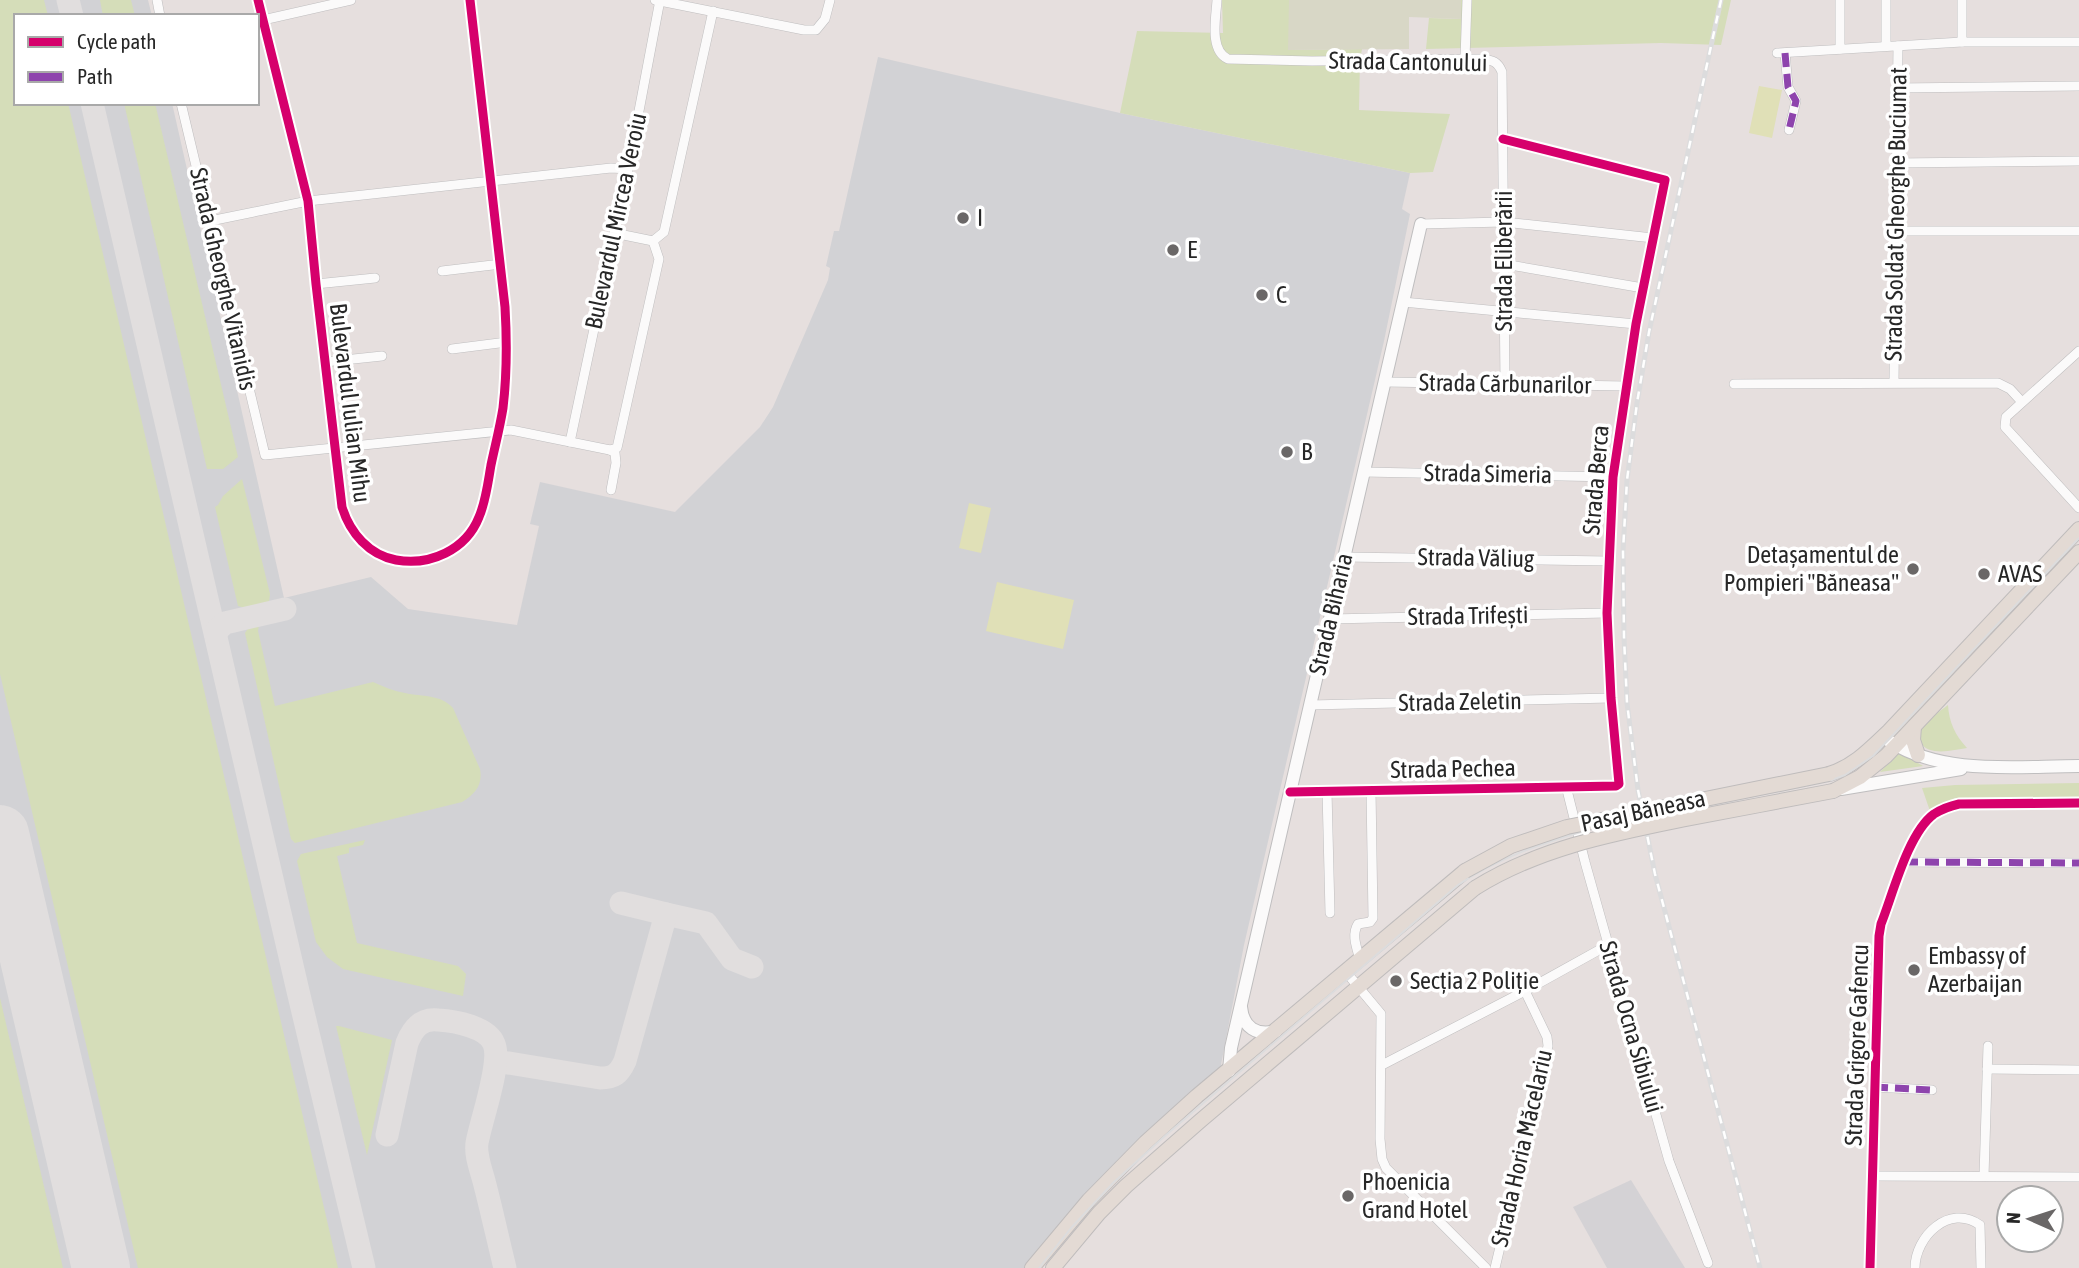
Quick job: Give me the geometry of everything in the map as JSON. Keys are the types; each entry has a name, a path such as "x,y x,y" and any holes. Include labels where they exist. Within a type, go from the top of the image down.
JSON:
{"main road":[{"name":"Pasaj Băneasa","path":"1032,1268 1102,1186 1153,1136 1465,871 1511,846 1567,827 1829,774 1850,765 1883,737 2079,529"},
{"name":"Pasaj Băneasa","path":"1053,1268 1126,1186 1475,888 1516,865 1579,843 1833,791 1866,773 1897,745 2079,552"},
{"path":"1914,727 1914,745 1918,755"}],"street":[{"name":"Bulevardul Iulian Mihu","path":"258,0 308,201 342,508 357,538 383,556 394,560 421,562 457,547 479,518 505,388 508,342 470,0"},
{"path":"263,20 351,0"},
{"path":"658,0 804,30 816,30 825,19 830,0"},
{"name":"Bulevardul Mircea Veroiu","path":"570,442 628,169 658,0"},
{"name":"Strada Cantonului","path":"1217,0 1216,48 1228,59 1492,60 1499,64 1502,72 1503,139"},
{"path":"1465,59 1467,0"},
{"path":"1840,0 1840,49"},
{"path":"1886,0 1886,46"},
{"path":"1962,0 1962,42"},
{"path":"653,241 664,232 713,11"},
{"path":"1789,130 1796,101 1788,88 1781,53 1962,42 2079,41"},
{"name":"Strada Soldat Gheorghe Buciumat","path":"1894,382 1898,46"},
{"path":"1898,88 2079,86"},
{"name":"Strada Gheorghe Vitanidis","path":"181,105 265,455 335,448"},
{"name":"Strada Berca","path":"1503,139 1665,180 1625,386 1613,477 1607,613 1611,698 1620,780 1616,786"},
{"name":"Strada Eliberării","path":"1503,139 1505,383"},
{"path":"1896,163 2079,161"},
{"path":"210,221 308,201 611,168 628,169"},
{"path":"1422,224 1504,222 1653,238"},
{"name":"Strada Biharia","path":"1229,1071 1229,1057 1241,1003 1422,224"},
{"path":"1896,231 2079,231"},
{"path":"614,233 653,241"},
{"path":"610,450 617,448 659,259 653,241"},
{"path":"442,271 500,264"},
{"path":"1504,264 1643,288"},
{"path":"316,284 375,278"},
{"path":"1403,302 1636,324"},
{"path":"452,349 508,342"},
{"path":"2079,351 2006,417 2005,427 2079,508"},
{"path":"325,362 382,356"},
{"name":"Strada Cărbunarilor","path":"1385,383 1625,386"},
{"path":"1734,384 1998,383 2004,385 2022,402"},
{"path":"335,448 511,430 615,453 617,457 611,490"},
{"name":"Strada Simeria","path":"1364,472 1613,477"},
{"name":"Strada Văliug","path":"1345,557 1608,561"},
{"name":"Strada Trifești","path":"1330,619 1607,613"},
{"name":"Strada Zeletin","path":"1310,705 1611,698"},
{"path":"1883,737 1918,755 1940,761 1978,766 2079,766"},
{"path":"1833,791 1978,766"},
{"name":"Strada Ocna Sibiului","path":"1566,786 1669,1161 1708,1263"},
{"name":"Strada Pechea","path":"1290,792 1616,786"},
{"path":"1360,960 1355,929 1358,924 1370,922 1373,918 1371,790"},
{"path":"1328,791 1330,912"},
{"name":"Strada Grigore Gafencu","path":"1870,1268 1879,936 1904,862 1919,831 1934,814 1945,808 1959,804 2079,803"},
{"path":"1904,862 2079,863"},
{"path":"1382,1065 1608,945"},
{"path":"1346,972 1381,1014 1381,1139 1382,1159 1386,1168 1486,1268"},
{"name":"Strada Horia Măcelariu","path":"1496,1268 1548,1046 1547,1037 1525,991"},
{"path":"1241,1003 1243,1019 1249,1027 1262,1033 1276,1031"},
{"path":"1984,1176 1987,1046"},
{"path":"1987,1069 2079,1070"},
{"path":"1874,1087 1933,1090"},
{"path":"1873,1175 2079,1177"},
{"path":"1915,1268 1918,1249 1930,1230 1955,1219 1980,1225 1981,1268"}],"shaded area":[{"path":"0,0 148,0 152,14 14,14 14,105 172,105 284,598 371,577 408,609 517,625 539,526 530,524 540,482 675,512 760,427 773,407 828,280 830,268 826,266 834,231 839,231 878,57 1120,113 1410,173 1402,209 1410,214 1384,341 1244,945 1220,1070 1028,1268 0,1268"},
{"path":"1631,1180 1685,1268 1607,1268 1573,1207"}],"green space":[{"path":"0,0 44,0 48,14 14,14 14,105 68,105 338,1268 138,1268 0,674"},
{"path":"100,0 131,0 134,14 103,14"},
{"path":"1222,0 1289,0 1289,50 1362,49 1359,110 1450,114 1433,172 1410,173 1120,113 1137,31 1223,33"},
{"path":"1289,0 1461,0 1461,19 1409,17 1409,49 1288,50"},
{"path":"1461,0 1731,0 1721,45 1661,43 1426,49 1429,18 1461,19"},
{"path":"1759,86 1782,90 1772,138 1749,133"},
{"path":"124,105 155,105 238,457 223,469 207,469"},
{"path":"242,479 270,594 269,602 245,608 238,606 215,507"},
{"path":"969,503 991,508 981,553 959,548"},
{"path":"997,582 1074,600 1063,649 986,631"},
{"path":"259,625 258,631 275,706 373,682 397,691 443,700 453,708 480,769 479,784 471,796 462,802 295,843 291,839 245,633 249,627"},
{"path":"1948,705 1953,728 1967,748 1929,750 1920,742 1919,733 1929,720"},
{"path":"1899,752 1923,766 1880,772"},
{"path":"2079,783 2079,798 1955,798 1930,811 1922,788 1955,785"},
{"path":"365,840 363,845 349,848 349,853 337,856 357,943 458,966 466,974 463,996 343,969 327,957 316,942 297,861 301,854"},
{"path":"0,998 63,1268 0,1268"},
{"path":"336,1026 392,1040 367,1155"}],"taxiway":[{"path":"68,0 72,14"},
{"path":"92,105 364,1268"},
{"path":"216,635 217,630 225,623 285,609"},
{"path":"496,1061 600,1078 612,1076 621,1069 666,914 621,903"},
{"path":"666,914 706,923 732,959 752,967"},
{"path":"387,1135 407,1043 418,1025 432,1020 453,1022 478,1029 491,1038 496,1053 495,1064 477,1148 505,1268"}],"runway":[{"path":"0,834 101,1268"}],"tram line":[{"path":"1039,1268 1071,1228 1114,1182 1458,885 1519,853 1584,831 1829,781 1845,775 1873,756 2079,538"}],"railway":[{"path":"1721,0 1649,332 1637,403 1627,480 1623,551 1624,637 1627,703 1638,790 1655,874 1760,1268"}],"marked path":[{"path":"1785,53 1788,87 1796,101 1789,130"},
{"path":"1904,862 2079,863"},
{"path":"1874,1087 1932,1090"}],"cycle path":[{"path":"258,0 308,201 342,507 355,534 369,548 386,557 409,561 434,558 445,553 456,547 473,529 485,498 503,408 505,307 470,0"},
{"path":"1290,792 1619,784 1607,613 1613,477 1636,324 1665,180 1503,139"},
{"path":"1870,1268 1879,936 1909,849 1916,835 1934,814 1959,804 2079,803"}],"place":[{"name":"I","path":"963,218"},
{"name":"E","path":"1173,250"},
{"name":"C","path":"1262,295"},
{"name":"B","path":"1287,452"},
{"name":"Detașamentul de Pompieri \"Băneasa\"","path":"1913,569"},
{"name":"AVAS","path":"1984,574"},
{"name":"Embassy of Azerbaijan","path":"1914,970"},
{"name":"Secția 2 Poliție","path":"1396,981"},
{"name":"Phoenicia Grand Hotel","path":"1348,1196"}]}
